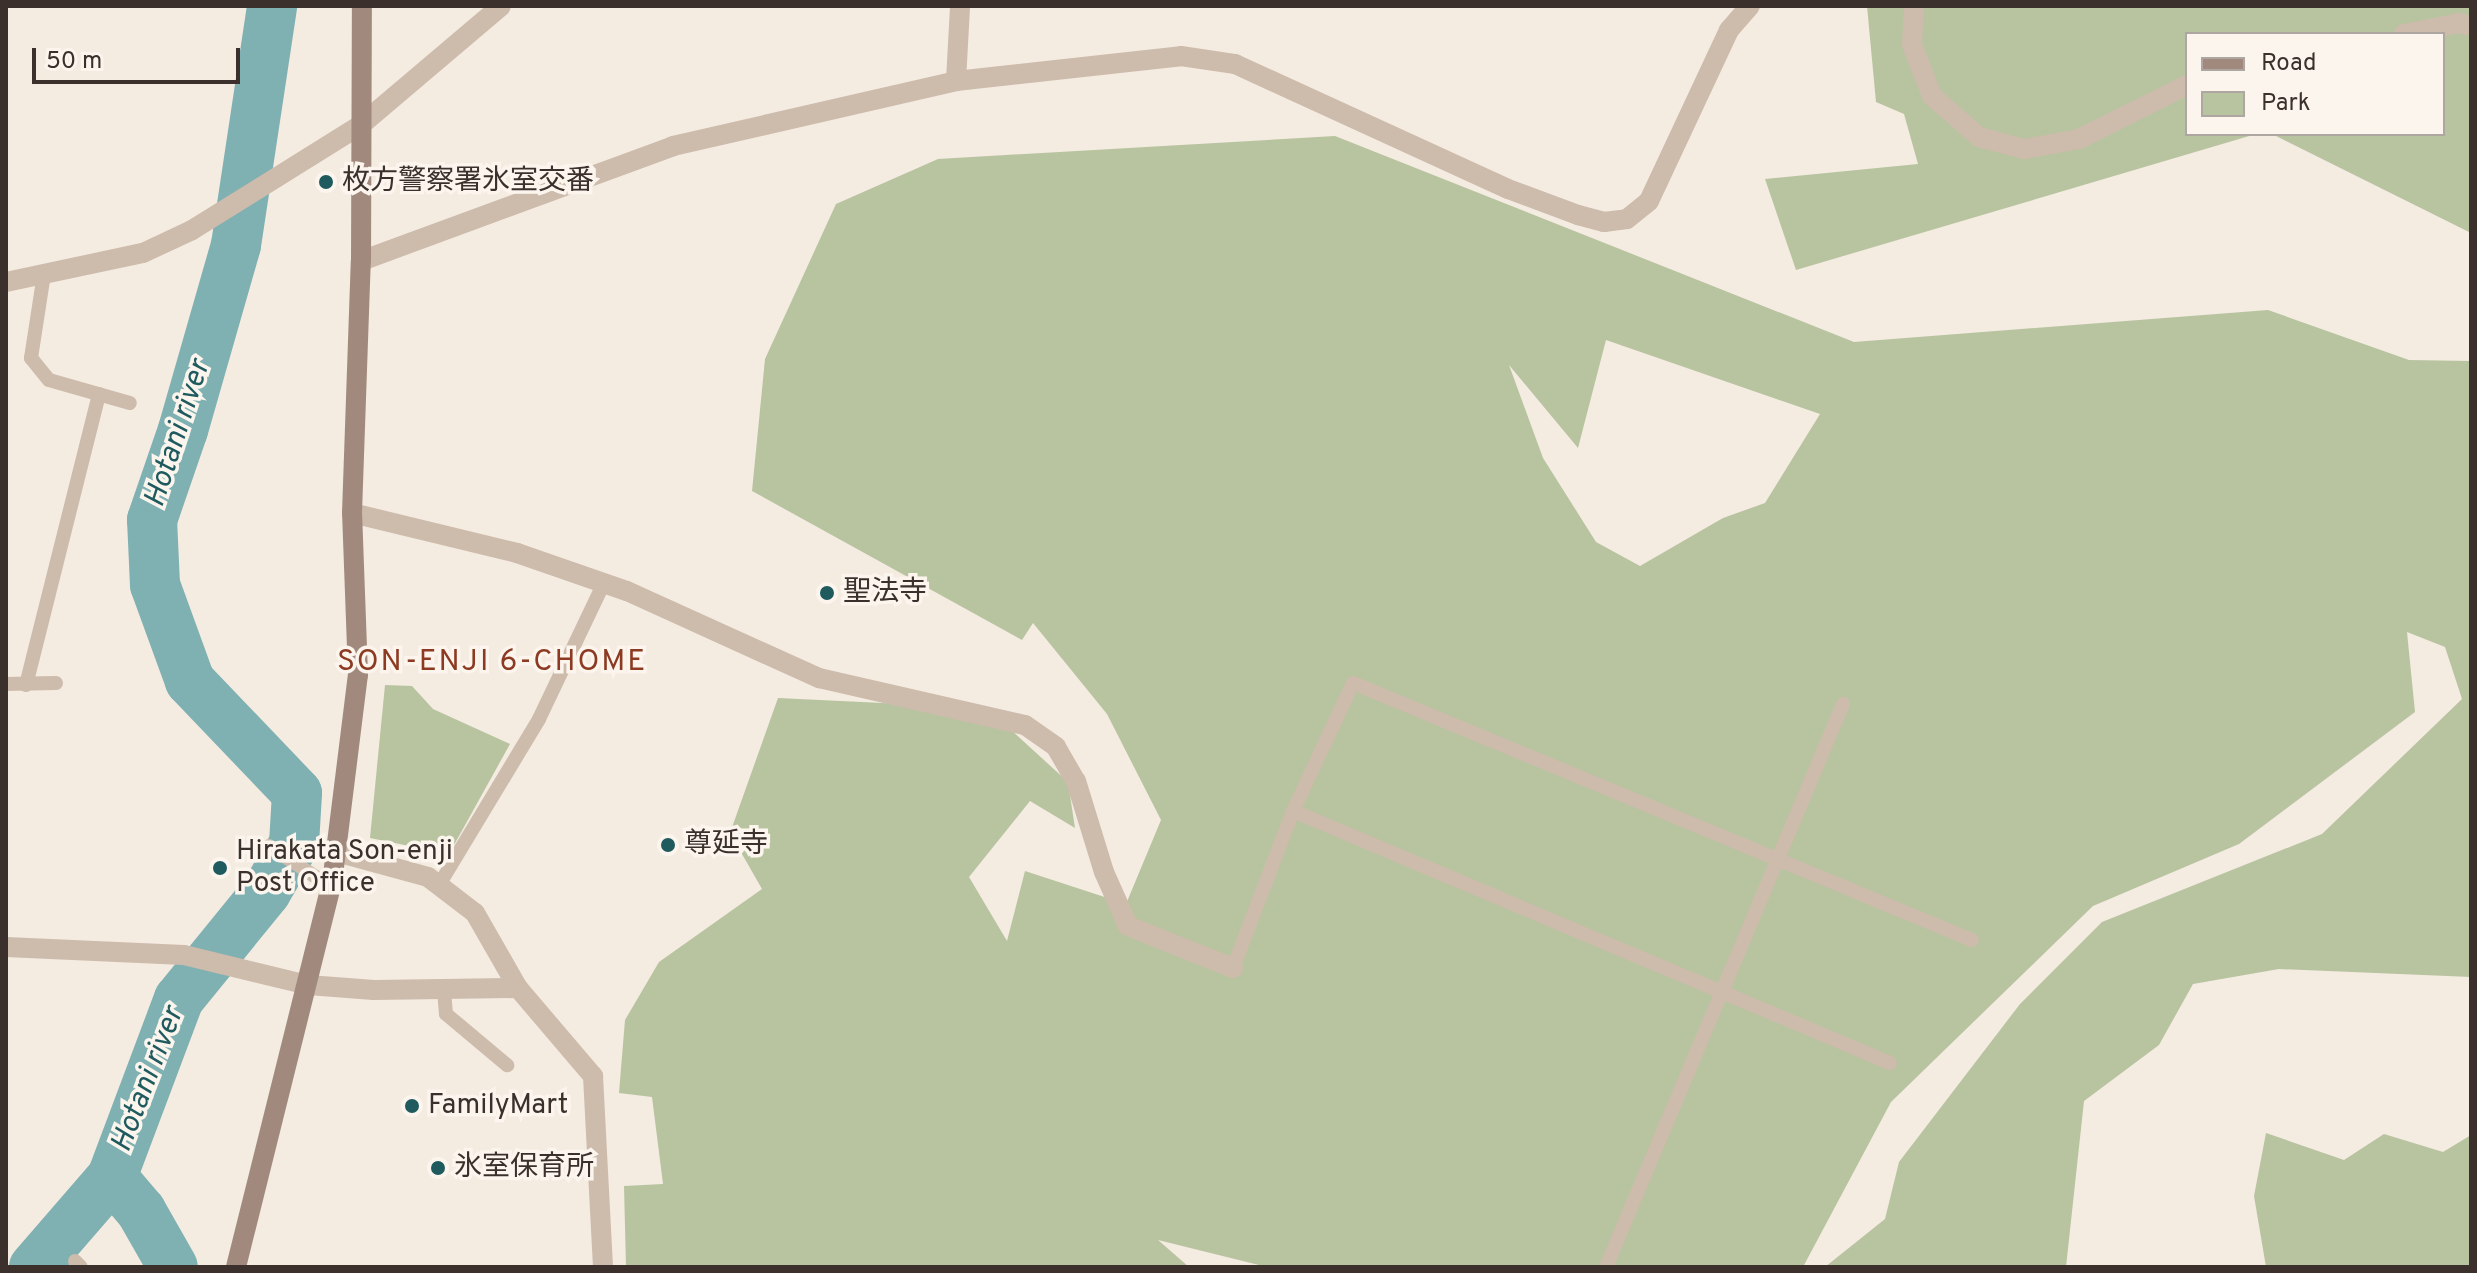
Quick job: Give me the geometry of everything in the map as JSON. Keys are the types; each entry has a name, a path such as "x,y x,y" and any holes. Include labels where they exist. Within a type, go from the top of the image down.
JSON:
{"street":[{"path":"236,1267 331,887 358,675 352,513 361,261 362,6"},
{"path":"6,282 143,253 192,230 301,158 362,124 501,6"},
{"path":"956,81 960,6"},
{"path":"361,261 673,146 956,81 1181,56 1235,64 1508,189 1604,222 1627,219 1649,201 1729,30 1750,6"},
{"path":"1914,6 1912,45 1932,96 1979,137 2024,149 2079,139 2185,86"},
{"path":"2414,32 2459,23 2471,26"},
{"path":"352,513 517,553 604,583 819,678 1025,725 1056,747 1076,781 1104,872 1128,926 1233,968"},
{"path":"337,852 397,866 439,885 475,913 518,988 593,1076 603,1267"},
{"path":"6,947 184,955 308,985 444,991 518,988"}],"lane":[{"path":"44,274 31,358 49,380 130,403"},
{"path":"26,685 99,394"},
{"path":"439,885 539,719 604,583"},
{"path":"6,684 56,683"},
{"path":"1233,968 1293,811 1353,683 1778,856 1972,940"},
{"path":"1606,1267 1843,704"},
{"path":"1293,811 1890,1063"},
{"path":"269,846 331,887"},
{"path":"444,991 446,1014 507,1065"}],"green space":[{"path":"1867,6 2471,6 2471,233 2276,136 2445,136 2445,32 2185,32 2185,136 2249,136 1796,270 1765,179 1918,164 1904,114 1876,102"},
{"path":"1335,136 1854,342 2268,310 2409,360 2471,361 2471,977 2279,969 2193,984 2159,1045 2084,1101 2066,1267 1825,1267 1885,1219 1899,1162 2020,1004 2102,922 2322,834 2462,699 2445,647 2407,632 2415,712 2239,844 2093,906 1891,1102 1803,1267 1267,1267 1158,1240 1189,1267 626,1267 624,1186 663,1184 652,1097 619,1093 625,1020 659,962 762,889 730,833 778,698 987,708 1068,782 1075,828 1030,801 969,877 1007,941 1025,871 1126,904 1161,820 1107,714 1033,623 1022,640 752,491 765,359 836,204 938,159","holes":["1606,340 1820,414 1765,503 1723,518 1640,566 1596,542 1543,458 1509,365 1578,448"]},
{"path":"385,685 412,686 433,709 510,744 449,854 370,838"},
{"path":"2266,1133 2344,1160 2384,1134 2443,1152 2471,1135 2471,1267 2266,1267 2254,1196"}],"waterway":[{"name":"Hotani river","path":"34,1267 112,1177 179,999 266,892 294,844 297,793 190,681 155,585 152,520 183,430 236,245 272,6"},
{"path":"112,1177 141,1211 173,1267"}],"place":[{"name":"枚方警察署氷室交番","path":"326,182"},
{"name":"聖法寺","path":"827,593"},
{"name":"尊延寺","path":"668,845"},
{"name":"Hirakata Son-enji Post Office","path":"220,868"},
{"name":"FamilyMart","path":"412,1106"},
{"name":"氷室保育所","path":"438,1168"}],"district":[{"name":"SON-ENJI 6-CHOME","path":"492,663"}]}
